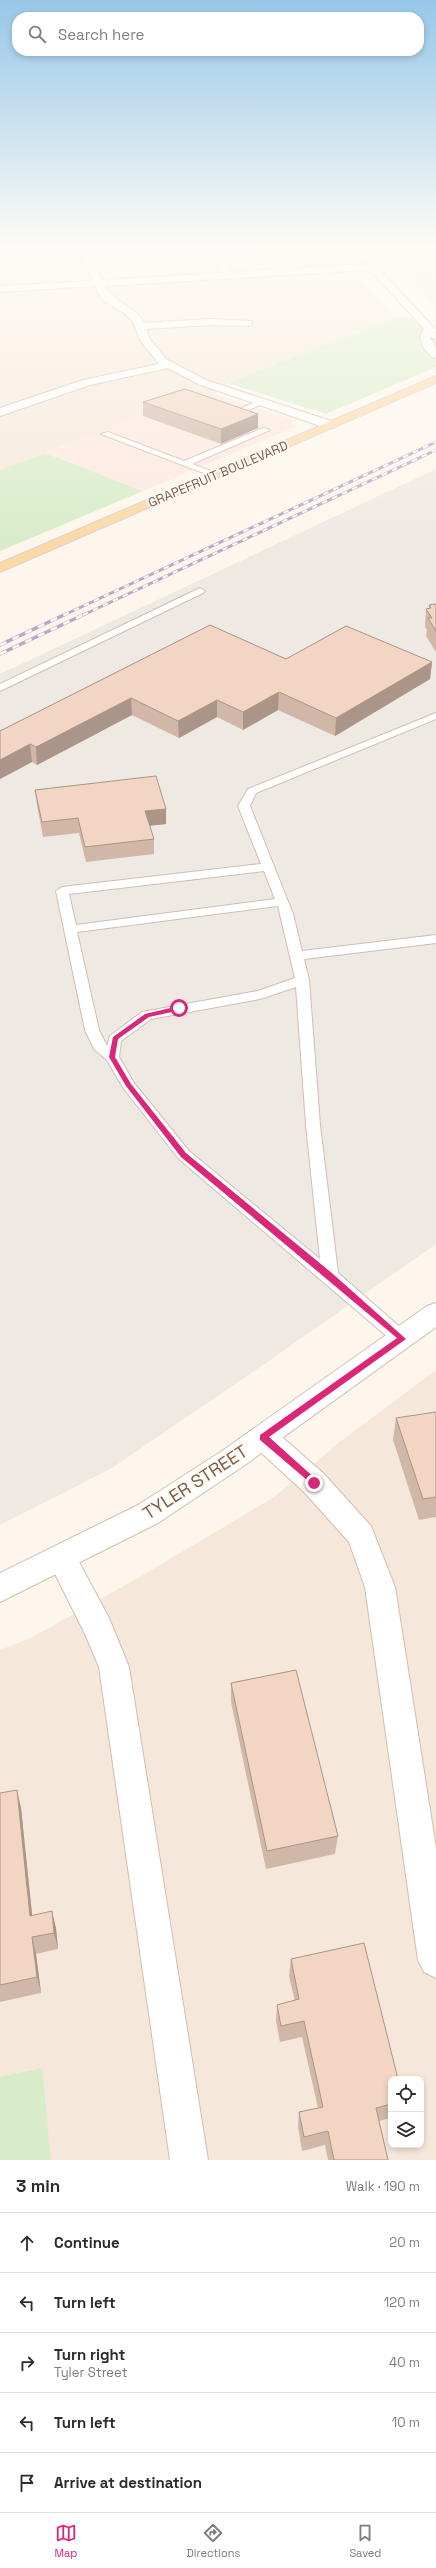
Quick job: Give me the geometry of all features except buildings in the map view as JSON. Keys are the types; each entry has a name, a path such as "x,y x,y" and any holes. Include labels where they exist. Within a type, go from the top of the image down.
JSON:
{"main road":[{"name":"GRAPEFRUIT BOULEVARD","path":"0,568 436,380"}],"street":[{"path":"149,345 168,365 202,382 330,425"},
{"path":"428,345 436,355"},
{"path":"0,412 87,382 168,365"},
{"name":"TYLER STREET","path":"0,1588 148,1514 263,1437 402,1339 436,1313"},
{"path":"263,1437 314,1483 361,1535 380,1587 436,1960"},
{"path":"62,1558 98,1628 114,1667 189,2160"}],"lane":[{"path":"232,415 262,402"},
{"path":"184,464 266,430"},
{"path":"105,434 214,475"},
{"path":"0,688 200,591"},
{"path":"330,1276 312,1125 302,980 282,902 244,806 252,791 435,716"},
{"path":"268,867 62,891 92,1030 99,1046 112,1057 129,1086 184,1155 330,1276 402,1339"},
{"path":"71,929 282,902"},
{"path":"296,956 436,939"},
{"path":"112,1057 115,1038 147,1015 260,995 302,980"}],"shaded area":[{"path":"0,345 326,345 228,383 214,394 122,423 0,470"},
{"path":"214,394 290,419 295,427 143,491 45,453 122,423"},
{"path":"436,469 436,1244 112,1468 0,1525 0,674"},
{"path":"436,1370 436,2160 0,2160 0,1650 31,1638 143,1575 274,1497 341,1441"}],"green space":[{"path":"326,345 436,345 436,367 326,414 228,383"},
{"path":"45,453 143,491 0,551 0,470"},
{"path":"42,2068 51,2160 0,2160 0,2077"}],"railway":[{"path":"64,615 436,442"},
{"path":"83,615 436,450"},
{"path":"0,645 66,614"},
{"path":"0,654 85,614"}],"route":[{"path":"179,1008 147,1015 115,1038 112,1057 129,1086 184,1155 330,1276 402,1339 263,1437 314,1483"}]}
